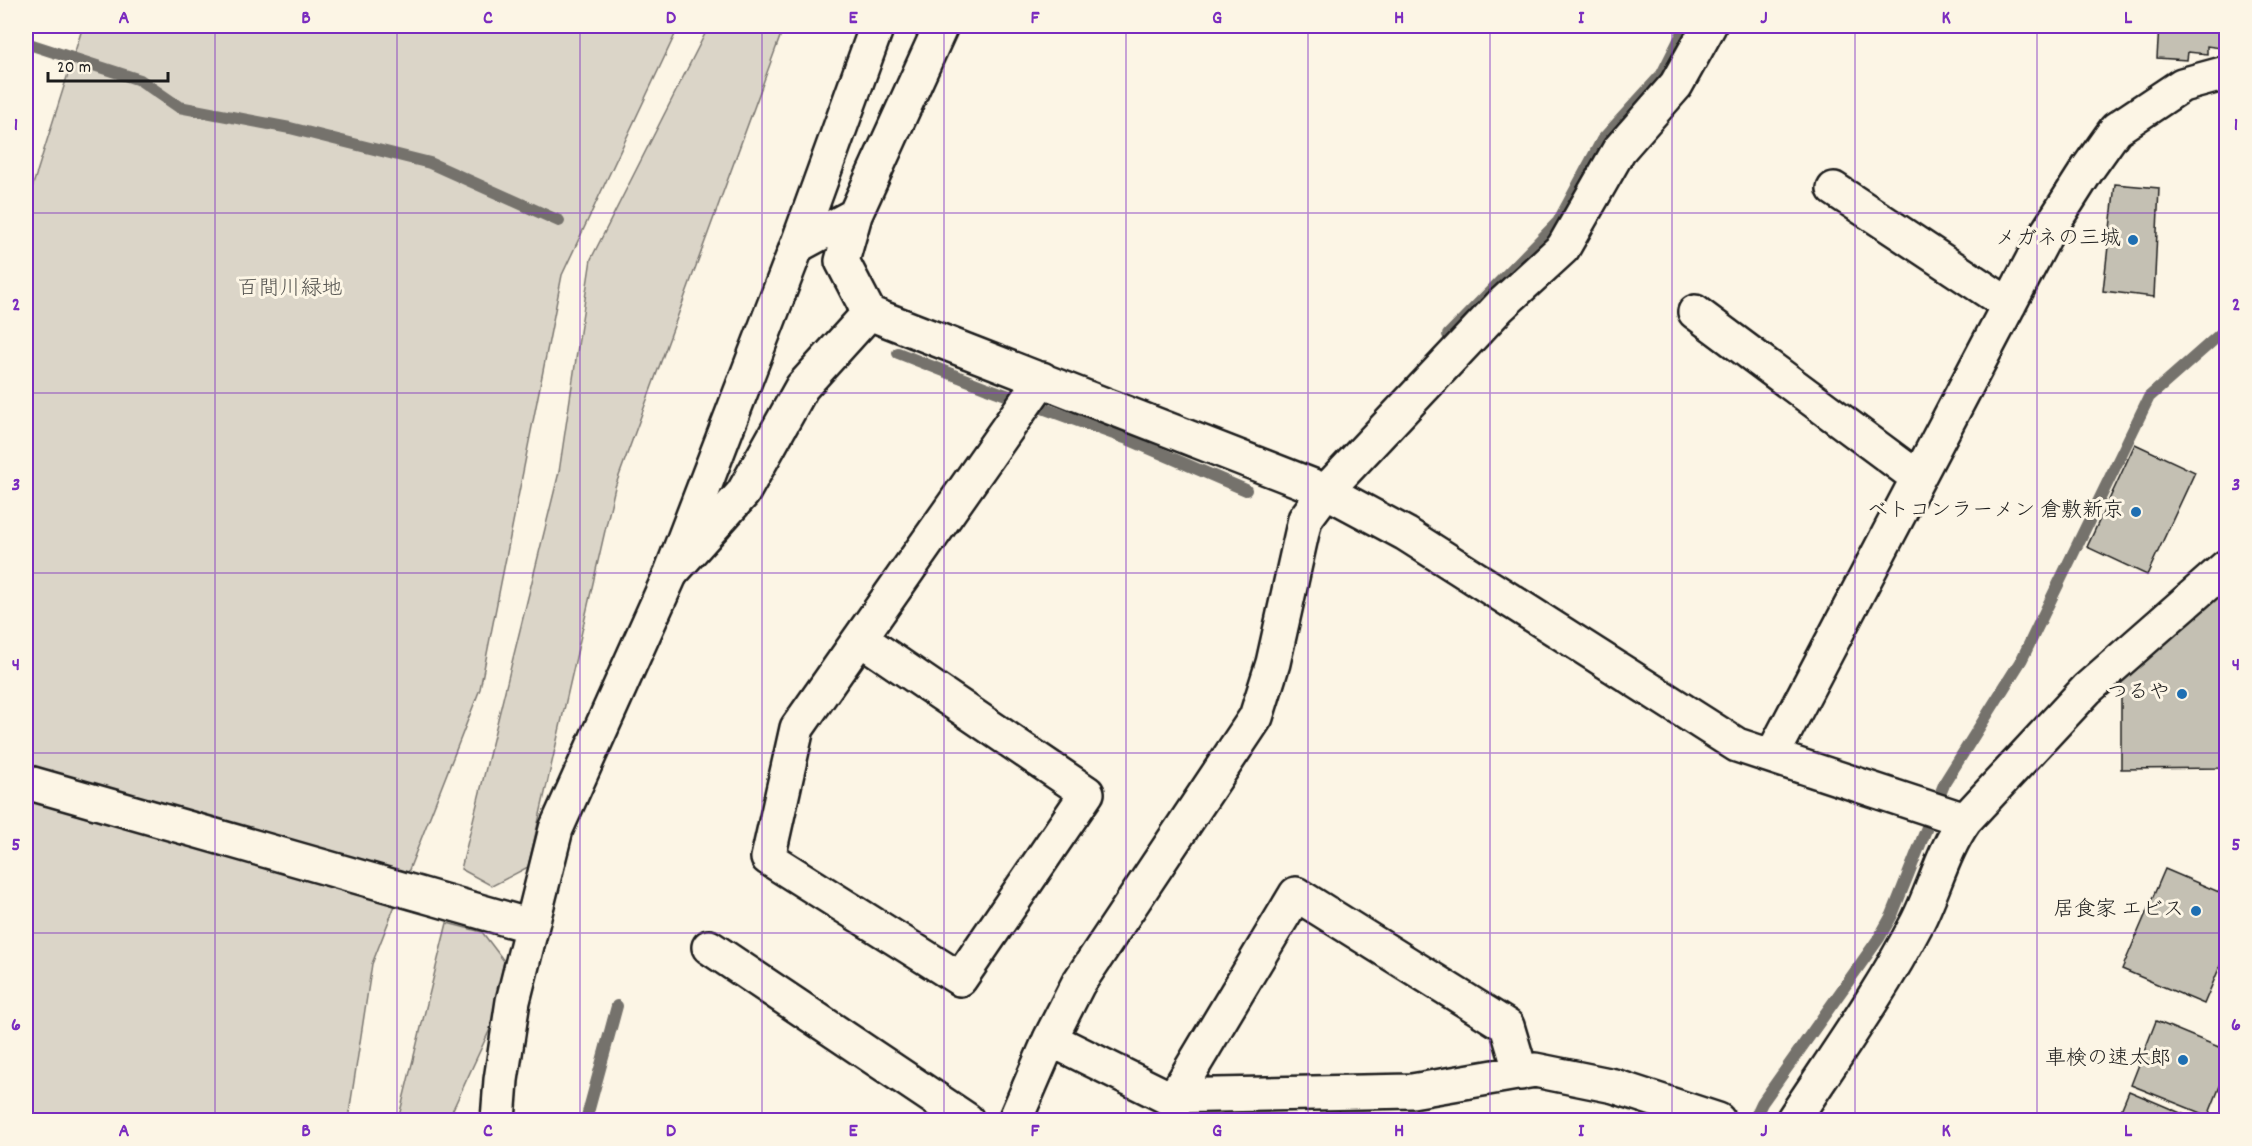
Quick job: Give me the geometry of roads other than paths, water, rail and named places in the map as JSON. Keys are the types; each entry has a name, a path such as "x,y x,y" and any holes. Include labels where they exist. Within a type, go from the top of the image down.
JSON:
{"street":[{"path":"498,1120 501,1080 513,1000 517,922 556,829 671,573 797,246 877,26"},
{"path":"941,26 855,215 842,261 869,313 1030,396 1326,491 1406,534 1737,746 1944,813"},
{"path":"1015,1120 1050,1039 1078,984 1256,717 1274,663 1305,519 1326,491 1500,306 1563,248 1619,150 1676,85 1710,26"},
{"path":"1772,756 2045,236 2089,167 2116,129 2182,85 2226,73"},
{"path":"1834,189 2009,304"},
{"path":"797,246 855,215"},
{"path":"1695,312 1918,478"},
{"path":"671,573 743,493 802,387 869,313"},
{"path":"861,639 1087,793 960,980 768,858 797,728 1030,396"},
{"path":"1944,813 2226,567"},
{"path":"26,782 517,922"},
{"path":"1793,1120 1894,964 1917,922 1952,838 1944,813"},
{"path":"1175,1096 1296,894 1507,1026 1521,1072"},
{"path":"710,946 967,1120"},
{"path":"1050,1039 1166,1096 1412,1091 1535,1070 1614,1086 1718,1120"}],"waterway":[{"path":"1448,335 1558,222 1602,140 1662,74 1686,26"},
{"path":"26,43 140,80 179,107 290,128 430,163 559,221"},
{"path":"1754,1120 1762,1103 1879,938 1892,915 1945,782 2022,659 2149,397 2226,329"},
{"path":"898,353 1125,438 1246,490"},
{"path":"586,1120 617,1006"}],"place":[{"name":"メガネの三城","path":"2133,240"},
{"name":"ベトコンラーメン 倉敷新京","path":"2136,512"},
{"name":"つるや","path":"2182,694"},
{"name":"居食家 エビス","path":"2196,911"},
{"name":"車検の速太郎","path":"2183,1060"}],"park label":[{"name":"百間川緑地","path":"290,290"}]}
